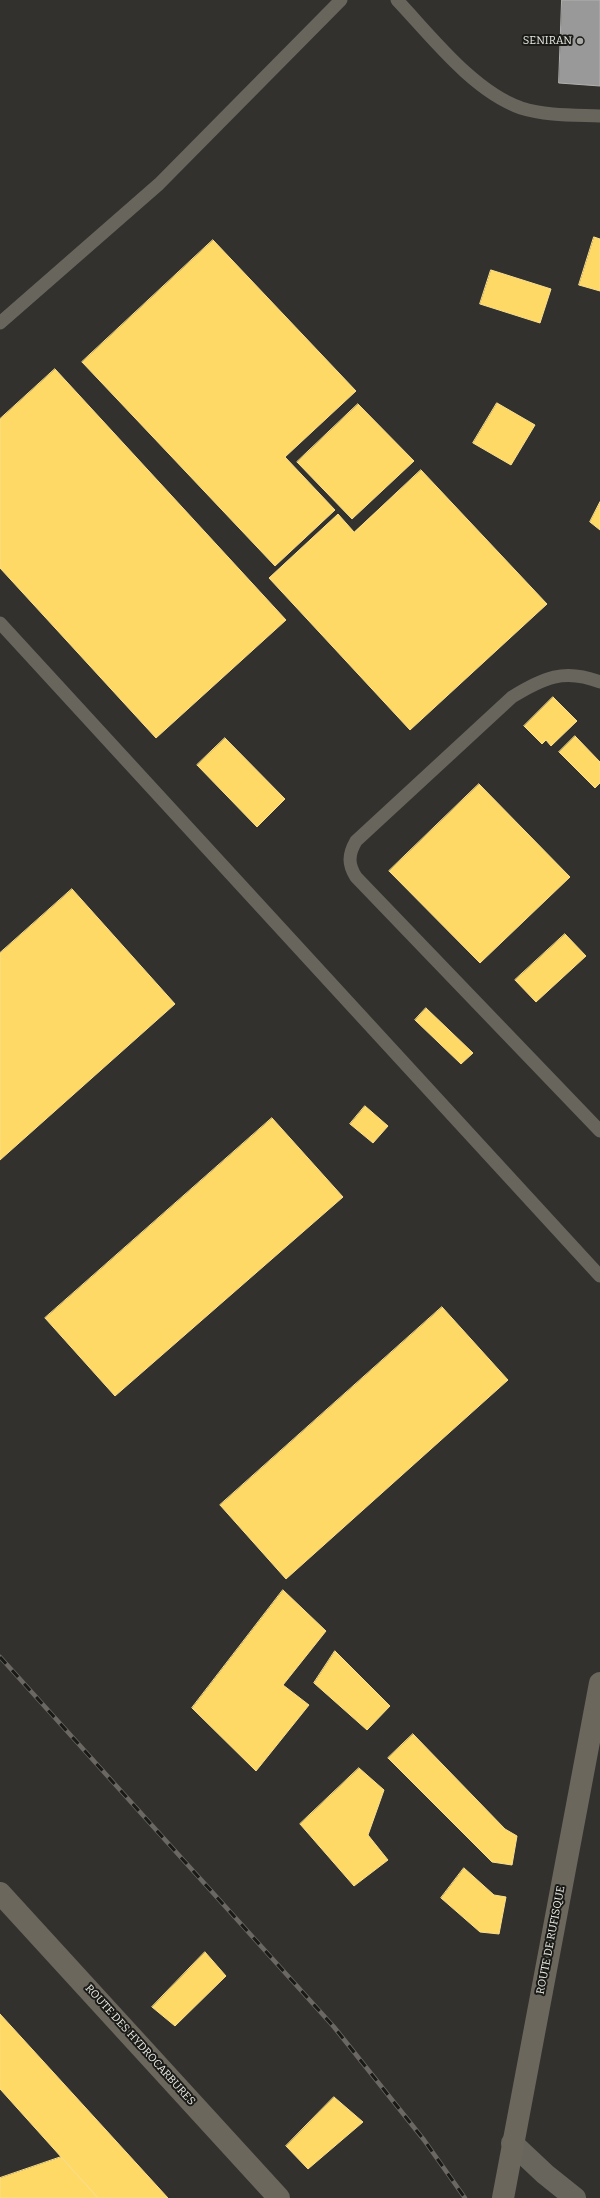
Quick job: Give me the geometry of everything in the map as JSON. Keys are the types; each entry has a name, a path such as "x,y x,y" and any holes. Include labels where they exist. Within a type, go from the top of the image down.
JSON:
{"main road":[{"name":"ROUTE DE RUFISQUE","path":"503,2198 600,1683"},
{"name":"ROUTE DES HYDROCARBURES","path":"0,1893 279,2198"}],"street":[{"path":"512,2144 545,2174 575,2198"}],"lane":[{"path":"0,323 159,184 341,0"},
{"path":"397,0 458,66 501,99 521,108 541,113 600,116"},
{"path":"0,623 600,1276"},
{"path":"600,682 576,675 557,676 537,681 512,697 356,842 350,851 349,861 356,878 600,1131"}],"building: Homes":[{"path":"594,237 600,239 600,291 579,285"},
{"path":"213,240 356,391 285,457 335,510 275,566 82,362"},
{"path":"491,270 551,289 540,323 480,304"},
{"path":"55,369 286,620 156,738 0,568 0,419"},
{"path":"497,403 535,425 511,465 473,443"},
{"path":"358,404 414,461 352,519 297,462"},
{"path":"421,470 547,604 410,730 269,578 338,514 354,532"},
{"path":"600,502 600,530 590,522"},
{"path":"553,697 577,721 551,746 546,740 542,744 524,726"},
{"path":"575,736 600,762 600,783 595,788 559,752"},
{"path":"225,738 285,799 257,827 197,765"},
{"path":"479,784 570,877 480,963 389,871"},
{"path":"72,889 175,1004 0,1160 0,953"},
{"path":"565,934 586,956 536,1002 515,980"},
{"path":"426,1008 473,1053 461,1064 415,1020"},
{"path":"365,1106 388,1126 373,1143 350,1124"},
{"path":"272,1118 343,1197 115,1396 45,1318"},
{"path":"442,1307 508,1380 286,1579 220,1505"},
{"path":"283,1590 326,1631 283,1685 309,1705 256,1771 192,1708"},
{"path":"335,1651 390,1706 367,1730 314,1683"},
{"path":"413,1734 505,1829 517,1836 512,1865 492,1862 388,1758"},
{"path":"359,1768 384,1790 368,1835 388,1860 354,1886 300,1824"},
{"path":"464,1868 494,1895 506,1897 499,1934 480,1932 441,1898"},
{"path":"205,1952 226,1976 175,2026 152,2007"},
{"path":"0,2014 168,2198 98,2198 0,2089"},
{"path":"334,2097 363,2122 308,2169 286,2146"},
{"path":"61,2157 98,2198 0,2198 0,2178"}],"building: Industry":[{"name":"SENIRAN","path":"562,0 600,0 600,86 559,83"}],"railway":[{"path":"0,1657 334,2027 424,2140 465,2198"}],"place":[{"name":"SENIRAN","path":"580,41"}]}
